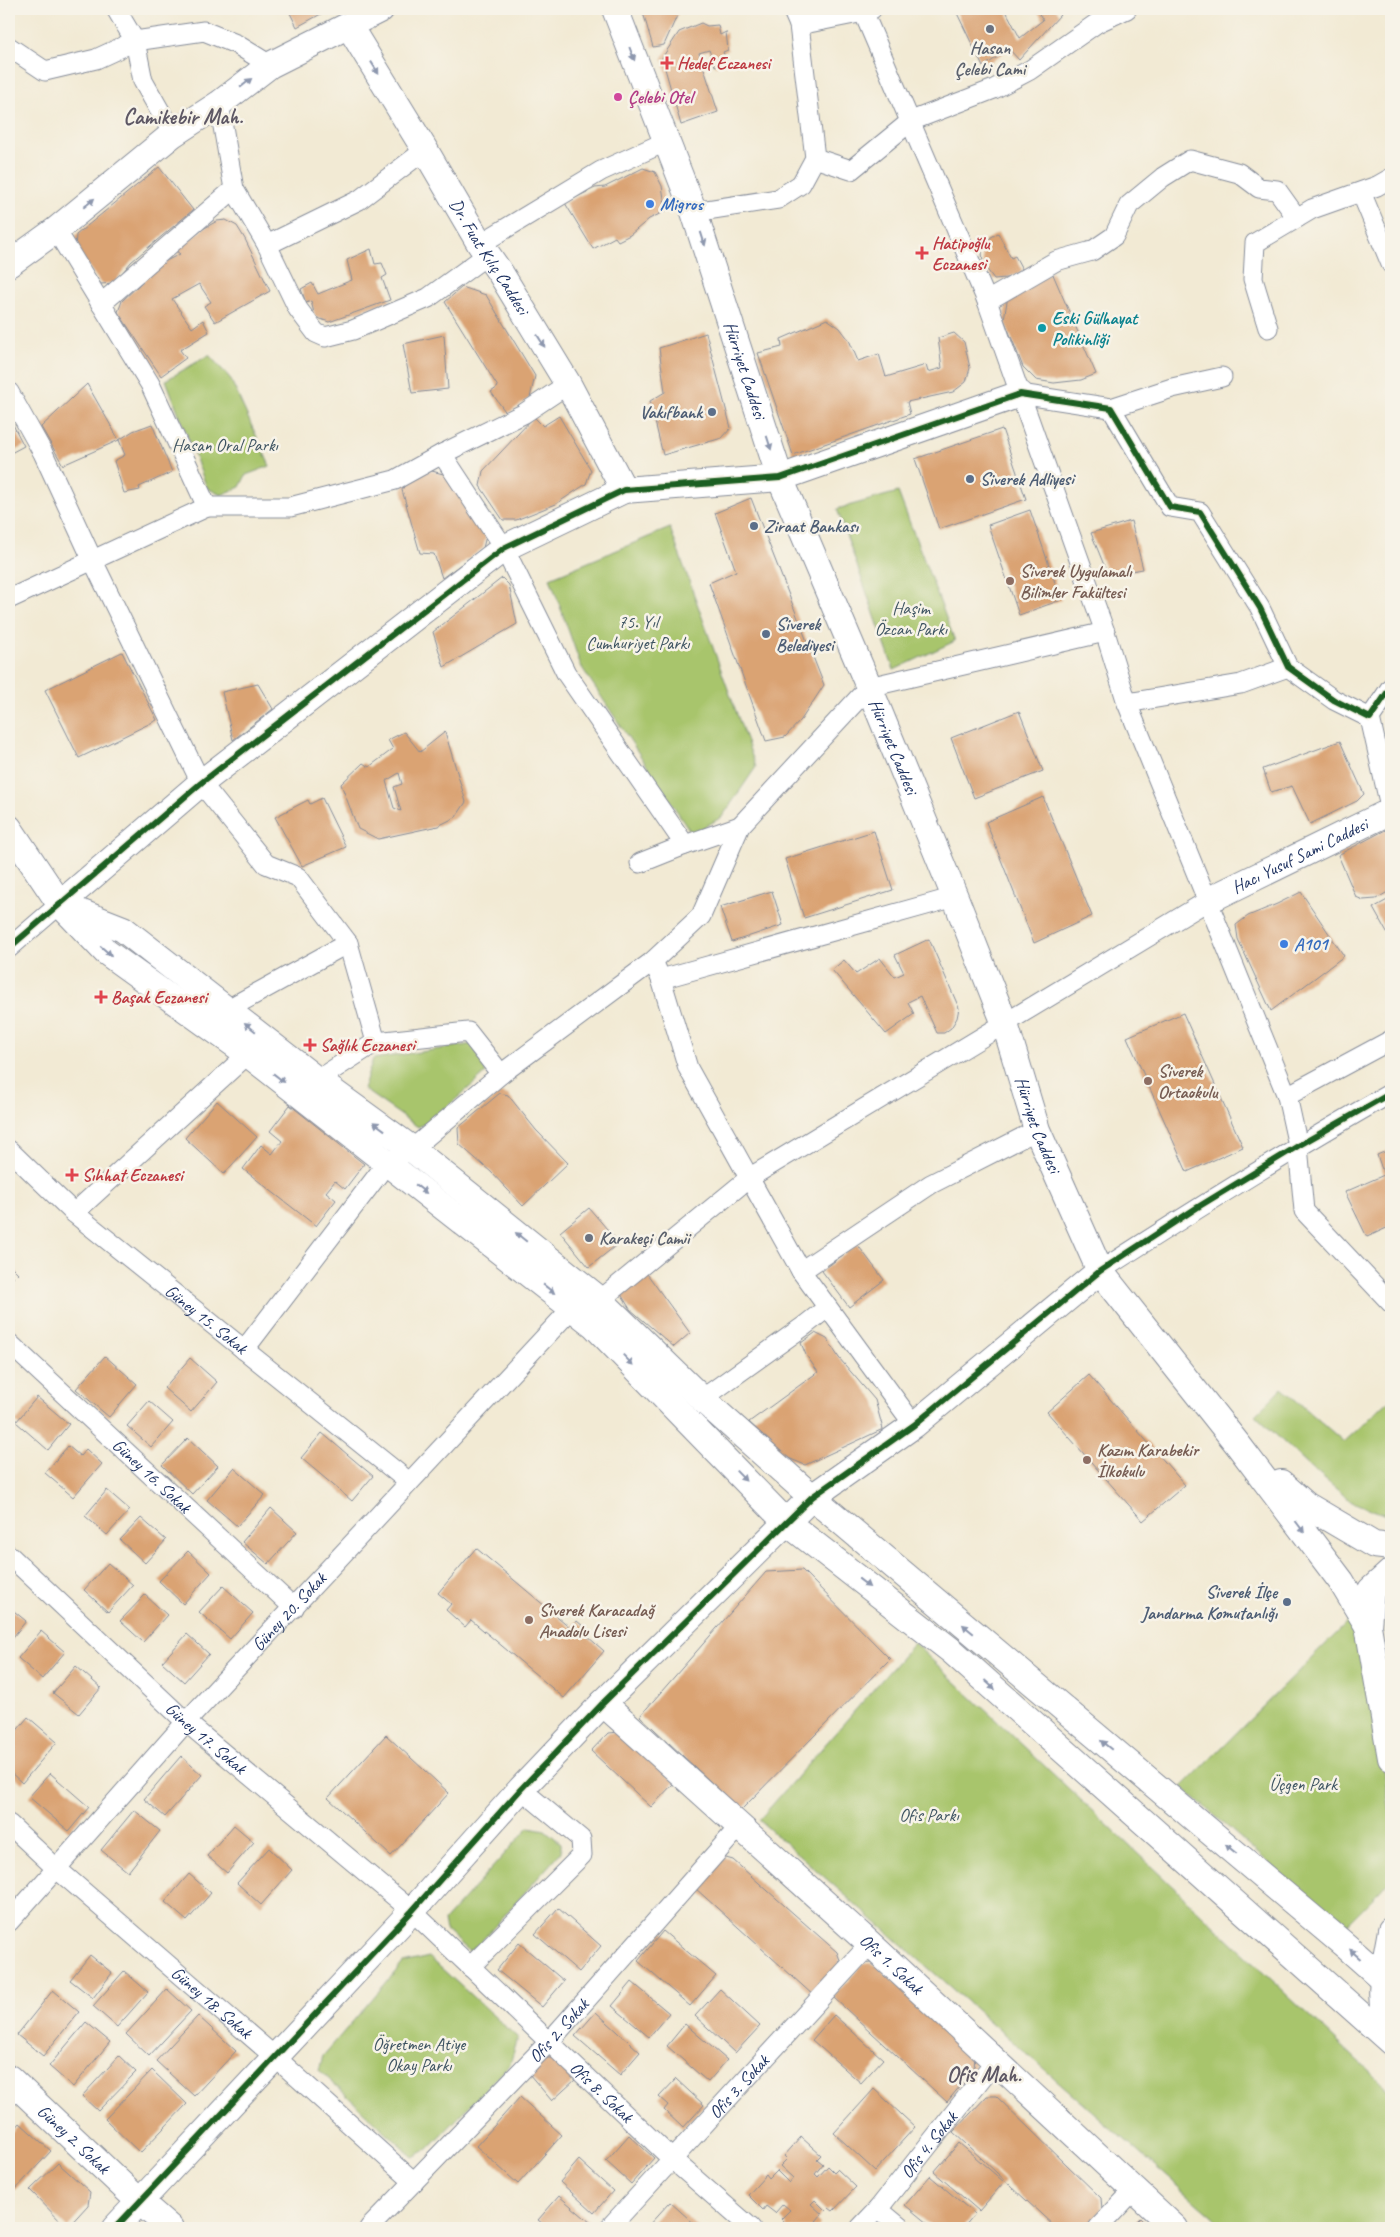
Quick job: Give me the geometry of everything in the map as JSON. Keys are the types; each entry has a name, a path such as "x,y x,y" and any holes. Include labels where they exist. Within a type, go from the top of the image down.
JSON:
{"main road":[{"path":"9,264 56,230 173,134 219,104 270,64 381,9"},
{"name":"Hürriyet Caddesi","path":"615,9 665,142 694,212 780,478 955,897 1004,1024 1037,1130 1100,1271 1239,1446"},
{"name":"Dr. Fuat Kılıç Caddesi","path":"349,26 426,150 484,250 568,384 624,490"},
{"path":"60,904 201,783 504,548 624,490 780,478 1020,394"},
{"name":"Hacı Yusuf Sami Caddesi","path":"1209,900 1391,811"},
{"path":"9,828 60,904 106,952 248,1054 573,1307 594,1325 786,1522 954,1652 1391,2042"},
{"path":"60,904 122,929 228,1009 317,1080 412,1149 600,1300 702,1398 812,1497 1332,1934 1387,1983"},
{"path":"115,2228 138,2201 412,1911 521,1789 603,1703 786,1522 812,1497 914,1425 1100,1271"},
{"path":"1239,1446 1306,1505 1374,1545 1391,1547"},
{"path":"1239,1446 1341,1580 1368,1626"},
{"path":"1391,1572 1372,1590 1368,1626 1391,1758"},
{"name":"Ofis 1. Sokak","path":"603,1703 870,1944 996,2060 1133,2191 1175,2228"},
{"path":"1391,1930 1386,2021 1391,2031"},
{"name":"Güney 2. Sokak","path":"9,2078 138,2201 170,2228"}],"street":[{"path":"116,9 135,41 143,81 173,134"},
{"path":"815,158 851,170 912,121 994,89 1030,70 1097,23 1127,9"},
{"path":"694,212 778,199 801,184 815,158 795,17 866,10 986,301 1105,632 1127,703 1209,900 1287,1096 1298,1146 1304,1211 1391,1303"},
{"path":"9,47 45,70 96,59 135,41 204,31 236,44 270,64"},
{"path":"219,104 234,189 266,245 298,309 316,333 325,337 353,330 428,298 484,250 602,171 665,142"},
{"path":"266,245 359,200 426,150"},
{"path":"986,301 1056,261 1092,251 1114,236 1129,205 1190,160 1239,173 1259,188 1276,190 1297,218"},
{"path":"1268,328 1253,279 1254,243 1312,209 1360,192 1391,178"},
{"path":"101,304 234,189"},
{"path":"1360,192 1391,264"},
{"path":"56,230 150,384 207,507"},
{"path":"1020,394 1110,408 1172,388 1222,377"},
{"path":"9,599 207,507 290,507 394,480 523,414 568,384"},
{"path":"9,392 43,453 93,561 201,783 266,864 298,877 348,942 376,1042"},
{"path":"1110,408 1170,507 1200,512 1260,608 1288,667 1334,700 1370,718"},
{"path":"442,454 504,548 566,673 685,845"},
{"path":"244,1350 388,1163 412,1149 501,1074 653,961 701,916 740,826 869,688 1105,632"},
{"path":"1127,703 1241,684 1288,667"},
{"path":"1391,687 1370,718 1391,811"},
{"path":"640,863 740,826"},
{"path":"661,979 955,897"},
{"path":"600,1300 750,1178 1209,900"},
{"path":"9,948 60,904"},
{"path":"228,1009 348,942"},
{"path":"653,961 661,979 688,1068 801,1271 914,1425"},
{"path":"317,1080 376,1042 468,1032 501,1074"},
{"path":"1287,1096 1391,1040"},
{"path":"74,1213 248,1054"},
{"path":"1100,1271 1198,1207 1298,1146 1391,1093"},
{"path":"801,1271 930,1184 1037,1130"},
{"name":"Güney 15. Sokak","path":"9,1150 74,1213 409,1482"},
{"name":"Güney 20. Sokak","path":"9,1922 186,1722 573,1307"},
{"path":"702,1398 827,1308"},
{"name":"Güney 16. Sokak","path":"9,1343 294,1608"},
{"name":"Güney 17. Sokak","path":"9,1555 186,1722 412,1911"},
{"path":"470,1967 582,1855 581,1840 521,1789"},
{"name":"Güney 18. Sokak","path":"9,1824 57,1869 276,2057 414,2182"},
{"name":"Ofis 2. Sokak","path":"369,2228 549,2042 740,1826"},
{"name":"Ofis 8. Sokak","path":"412,1911 673,2160 751,2228"},
{"name":"Ofis 3. Sokak","path":"609,2228 870,1944"},
{"name":"Ofis 4. Sokak","path":"860,2228 878,2209 996,2060"},
{"path":"1098,2228 1133,2191"},
{"path":"878,2209 901,2228"}],"green space":[{"name":"Hasan Oral Parkı","path":"209,355 230,378 270,466 246,475 240,487 221,495 207,488 166,380"},
{"name":"Haşim Özcan Parkı","path":"898,492 955,641 894,670 837,509"},
{"name":"75. Yıl Cumhuriyet Parkı","path":"670,528 756,767 722,817 692,834 581,666 550,578"},
{"path":"473,1044 486,1073 431,1121 418,1127 363,1089 373,1059"},
{"path":"1282,1388 1344,1442 1391,1399 1391,1517 1352,1502 1311,1468 1255,1415"},
{"name":"Üçgen Park","path":"1352,1618 1367,1641 1391,1821 1391,1880 1343,1928 1182,1787"},
{"name":"Ofis Parkı","path":"914,1643 1391,2092 1391,2228 1226,2228 759,1820"},
{"path":"529,1827 545,1830 561,1843 561,1852 478,1945 469,1951 446,1930 444,1921"},
{"name":"Öğretmen Atiye Okay Parkı","path":"429,1957 518,2038 510,2064 428,2149 413,2157 319,2070 323,2056 403,1963"}],"building":[{"path":"288,9 330,9 297,27"},
{"path":"642,9 680,9 664,45 653,47"},
{"name":"Hasan Çelebi Cami","path":"955,9 1005,9 1020,38 1043,20 1036,9 1056,9 1060,15 1019,60 1009,49 983,67"},
{"path":"701,23 707,26 718,25 720,35 726,32 728,50 723,52 727,62 715,66 709,50 699,53 718,112 681,125 662,58 679,32"},
{"path":"159,167 193,210 131,262 114,283 101,284 75,248 76,235"},
{"path":"643,168 655,172 662,186 666,211 649,219 630,235 618,241 615,237 593,249 565,203 595,188 605,187"},
{"path":"226,220 237,226 270,291 215,322 204,306 211,302 199,284 172,299 192,328 203,320 209,332 180,350 186,358 161,376 118,312 122,301 162,263 180,254 176,251 203,229 217,221"},
{"path":"998,233 1011,258 1015,256 1022,269 1019,274 994,279 983,264 982,251 985,241"},
{"path":"371,249 375,264 382,263 387,275 382,278 390,300 329,322 315,317 311,301 306,303 301,289 312,283 318,294 352,280 347,260"},
{"name":"Eski Gülhayat Polikinliği","path":"1052,272 1096,374 1081,380 1054,383 1036,380 1023,367 1004,319 1008,296"},
{"path":"462,287 486,295 535,376 530,398 507,414 491,392 498,387 445,302"},
{"path":"827,319 840,328 849,340 858,361 879,354 886,377 926,365 928,372 942,368 938,338 954,333 964,342 970,368 966,382 953,392 907,402 910,414 793,455 758,353 782,347 781,339"},
{"path":"706,333 731,428 722,438 663,455 650,401 665,392 659,348"},
{"path":"444,335 448,389 412,393 403,344"},
{"path":"87,384 119,440 63,465 41,427"},
{"path":"559,416 591,470 586,484 556,504 516,520 503,520 480,486 483,471 534,417 543,426"},
{"path":"9,417 24,446 9,454"},
{"path":"152,424 172,472 139,487 140,490 124,493 114,461 125,455 119,440 133,431"},
{"name":"Siverek Adliyesi","path":"1002,429 1026,499 939,529 915,459"},
{"path":"428,470 447,475 486,536 483,548 442,578 434,554 420,553 402,490 407,481"},
{"name":"Siverek Belediyesi","path":"751,498 824,685 801,720 785,737 766,741 709,583 736,571 715,513"},
{"path":"1030,510 1061,600 1019,615 988,525"},
{"path":"1131,521 1143,569 1108,575 1091,533"},
{"path":"502,578 509,585 517,624 444,667 433,632"},
{"path":"122,652 157,720 79,758 45,690"},
{"path":"258,684 273,709 233,740 222,692"},
{"path":"1019,711 1043,771 974,798 951,738"},
{"path":"404,732 420,752 445,732 466,802 456,817 438,826 378,839 358,829 341,784 363,763 369,767 393,749 388,740","holes":["399,773 402,784 394,787 401,811 394,808 386,781"]},
{"path":"1340,741 1364,794 1357,801 1310,824 1292,786 1271,792 1263,769"},
{"path":"1043,797 1092,916 1034,943 986,822"},
{"path":"322,798 346,847 302,866 275,817 308,800 310,804"},
{"path":"1391,827 1391,890 1376,899 1363,900 1356,897 1338,855"},
{"path":"874,831 893,890 804,918 785,859"},
{"path":"772,891 783,925 732,942 720,907"},
{"path":"1301,892 1344,956 1271,1011 1238,939 1236,925 1248,916"},
{"path":"1391,898 1391,940 1373,908"},
{"path":"929,939 959,1008 957,1018 951,1028 944,1033 937,1033 920,996 908,1002 914,1014 886,1034 832,970 844,960 856,974 880,958 895,977 904,973 895,955"},
{"path":"1183,1013 1243,1147 1187,1172 1127,1037"},
{"path":"500,1093 508,1095 536,1130 568,1163 523,1206 491,1172 459,1144 458,1128"},
{"path":"217,1101 257,1137 224,1174 185,1138"},
{"path":"290,1105 364,1164 345,1189 335,1181 326,1192 336,1200 316,1226 243,1169 261,1145 272,1154 282,1141 270,1131"},
{"path":"1391,1149 1391,1226 1367,1237 1345,1192 1384,1175 1377,1155"},
{"name":"Karakeçi Camii","path":"589,1208 619,1243 589,1267 560,1232"},
{"path":"857,1244 884,1280 849,1307 822,1271"},
{"path":"9,1264 18,1273 9,1282"},
{"path":"645,1271 690,1333 674,1347 630,1309 622,1296 620,1289"},
{"path":"815,1333 827,1339 839,1358 875,1400 883,1429 805,1465 786,1457 749,1422 818,1372 806,1355 801,1343"},
{"path":"105,1356 137,1384 109,1417 76,1389"},
{"path":"190,1358 217,1382 191,1412 164,1388"},
{"path":"1089,1375 1185,1485 1143,1521 1047,1412"},
{"path":"37,1397 69,1424 48,1450 16,1422"},
{"path":"149,1401 173,1422 151,1447 127,1426"},
{"path":"322,1433 373,1476 352,1501 301,1458"},
{"path":"188,1438 218,1466 192,1494 162,1465"},
{"path":"68,1446 80,1456 86,1449 102,1464 73,1497 45,1473"},
{"path":"234,1468 265,1495 237,1526 207,1500"},
{"path":"107,1490 130,1510 107,1535 85,1516"},
{"path":"271,1508 297,1532 268,1564 242,1542"},
{"path":"141,1518 166,1540 145,1563 120,1540"},
{"path":"476,1548 571,1628 577,1621 590,1632 587,1636 604,1651 564,1698 471,1620 465,1627 446,1610 451,1604 438,1593"},
{"path":"188,1551 211,1573 183,1604 159,1581"},
{"path":"108,1563 133,1585 108,1612 84,1590"},
{"path":"802,1570 890,1659 741,1810 640,1716 766,1572"},
{"path":"223,1586 253,1613 230,1639 199,1612"},
{"path":"145,1595 167,1615 143,1642 120,1621"},
{"path":"9,1607 26,1621 9,1642"},
{"path":"41,1631 65,1652 42,1679 18,1658"},
{"path":"187,1634 209,1654 184,1682 162,1662"},
{"path":"76,1666 101,1688 79,1714 53,1693"},
{"path":"28,1717 57,1742 22,1783 9,1771 9,1740"},
{"path":"620,1732 675,1782 651,1807 591,1751 608,1733"},
{"path":"386,1735 449,1793 391,1856 328,1798"},
{"path":"181,1756 202,1775 165,1817 144,1799"},
{"path":"50,1773 89,1807 69,1831 29,1797"},
{"path":"134,1810 160,1831 128,1872 101,1850"},
{"path":"234,1825 254,1842 227,1873 207,1856"},
{"path":"269,1848 292,1870 261,1905 237,1883"},
{"path":"726,1858 733,1860 837,1952 840,1960 838,1970 814,1996 695,1888 721,1860"},
{"path":"189,1874 211,1893 187,1921 165,1902"},
{"path":"558,1908 601,1946 579,1972 535,1934"},
{"path":"663,1931 716,1976 690,2006 638,1961"},
{"path":"519,1943 564,1981 542,2007 497,1970"},
{"path":"90,1955 112,1973 93,1998 70,1980"},
{"path":"870,1963 878,1966 975,2056 974,2069 947,2102 833,1997 863,1964"},
{"path":"124,1971 148,1992 117,2027 93,2006"},
{"path":"632,1982 669,2013 649,2037 612,2006"},
{"path":"167,1989 191,2011 149,2056 126,2034"},
{"path":"720,1989 760,2026 735,2053 695,2016"},
{"path":"53,1990 79,2012 43,2056 17,2035"},
{"path":"596,2012 640,2052 620,2075 575,2036"},
{"path":"834,2015 883,2059 861,2083 812,2040"},
{"path":"198,2016 236,2051 194,2096 156,2061"},
{"path":"86,2022 110,2042 73,2087 49,2066"},
{"path":"685,2024 727,2060 708,2082 667,2046"},
{"path":"119,2056 136,2072 98,2111 82,2096"},
{"path":"543,2058 554,2058 575,2080 552,2101 529,2074"},
{"path":"152,2070 187,2104 140,2153 105,2119"},
{"path":"676,2079 704,2105 683,2128 664,2110 668,2105 659,2097"},
{"path":"874,2089 915,2127 875,2171 834,2133"},
{"path":"987,2096 996,2096 1101,2198 1102,2210 1085,2228 1056,2228 953,2132"},
{"path":"520,2097 562,2135 518,2184 476,2146"},
{"path":"20,2123 51,2151 15,2190 9,2184 9,2136"},
{"path":"629,2135 654,2158 631,2184 606,2161"},
{"path":"801,2137 821,2155 817,2159 823,2164 815,2174 818,2177 828,2166 834,2172 837,2169 856,2187 833,2211 829,2208 826,2211 815,2200 811,2204 822,2214 816,2221 820,2225 817,2228 786,2228 788,2226 781,2219 790,2210 783,2204 775,2213 766,2206 763,2210 748,2195 766,2175 769,2179 777,2171 789,2183 793,2178 780,2166 787,2159 784,2156"},
{"path":"959,2143 1004,2182 979,2211 934,2172"},
{"path":"579,2160 613,2191 594,2213 560,2182"},
{"path":"58,2163 90,2192 88,2205 67,2228 30,2190"},
{"path":"930,2176 975,2214 963,2228 933,2228 905,2205"},
{"path":"559,2196 591,2223 587,2228 548,2228 538,2220"},
{"path":"670,2202 699,2228 646,2228"},
{"path":"1140,2218 1150,2228 1130,2228"}],"cycle path":[{"path":"9,948 201,783 504,548 624,490 780,478 1020,394 1111,408 1170,507 1200,512 1260,608 1288,667 1334,700 1370,718 1391,687"},
{"path":"115,2228 412,1911 521,1789 603,1703 812,1497 914,1425 1100,1271 1198,1207 1298,1146 1391,1093"}],"place":[{"name":"Hasan Çelebi Cami","path":"990,29"},
{"name":"Hedef Eczanesi","path":"667,63"},
{"name":"Çelebi Otel","path":"618,97"},
{"name":"Migros","path":"650,204"},
{"name":"Hatipoğlu Eczanesi","path":"922,253"},
{"name":"Eski Gülhayat Polikinliği","path":"1042,328"},
{"name":"Vakıfbank","path":"712,412"},
{"name":"Siverek Adliyesi","path":"970,479"},
{"name":"Ziraat Bankası","path":"754,526"},
{"name":"Siverek Uygulamalı Bilimler Fakültesi","path":"1010,581"},
{"name":"Siverek Belediyesi","path":"766,634"},
{"name":"A101","path":"1284,944"},
{"name":"Başak Eczanesi","path":"101,997"},
{"name":"Sağlık Eczanesi","path":"310,1045"},
{"name":"Siverek Ortaokulu","path":"1148,1081"},
{"name":"Sıhhat Eczanesi","path":"72,1175"},
{"name":"Karakeçi Camii","path":"589,1238"},
{"name":"Kazım Karabekir İlkokulu","path":"1087,1460"},
{"name":"Siverek İlçe Jandarma Komutanlığı","path":"1287,1602"},
{"name":"Siverek Karacadağ Anadolu Lisesi","path":"529,1620"}],"district":[{"name":"Camikebir Mah.","path":"183,117"},
{"name":"Ofis Mah.","path":"984,2075"}]}
